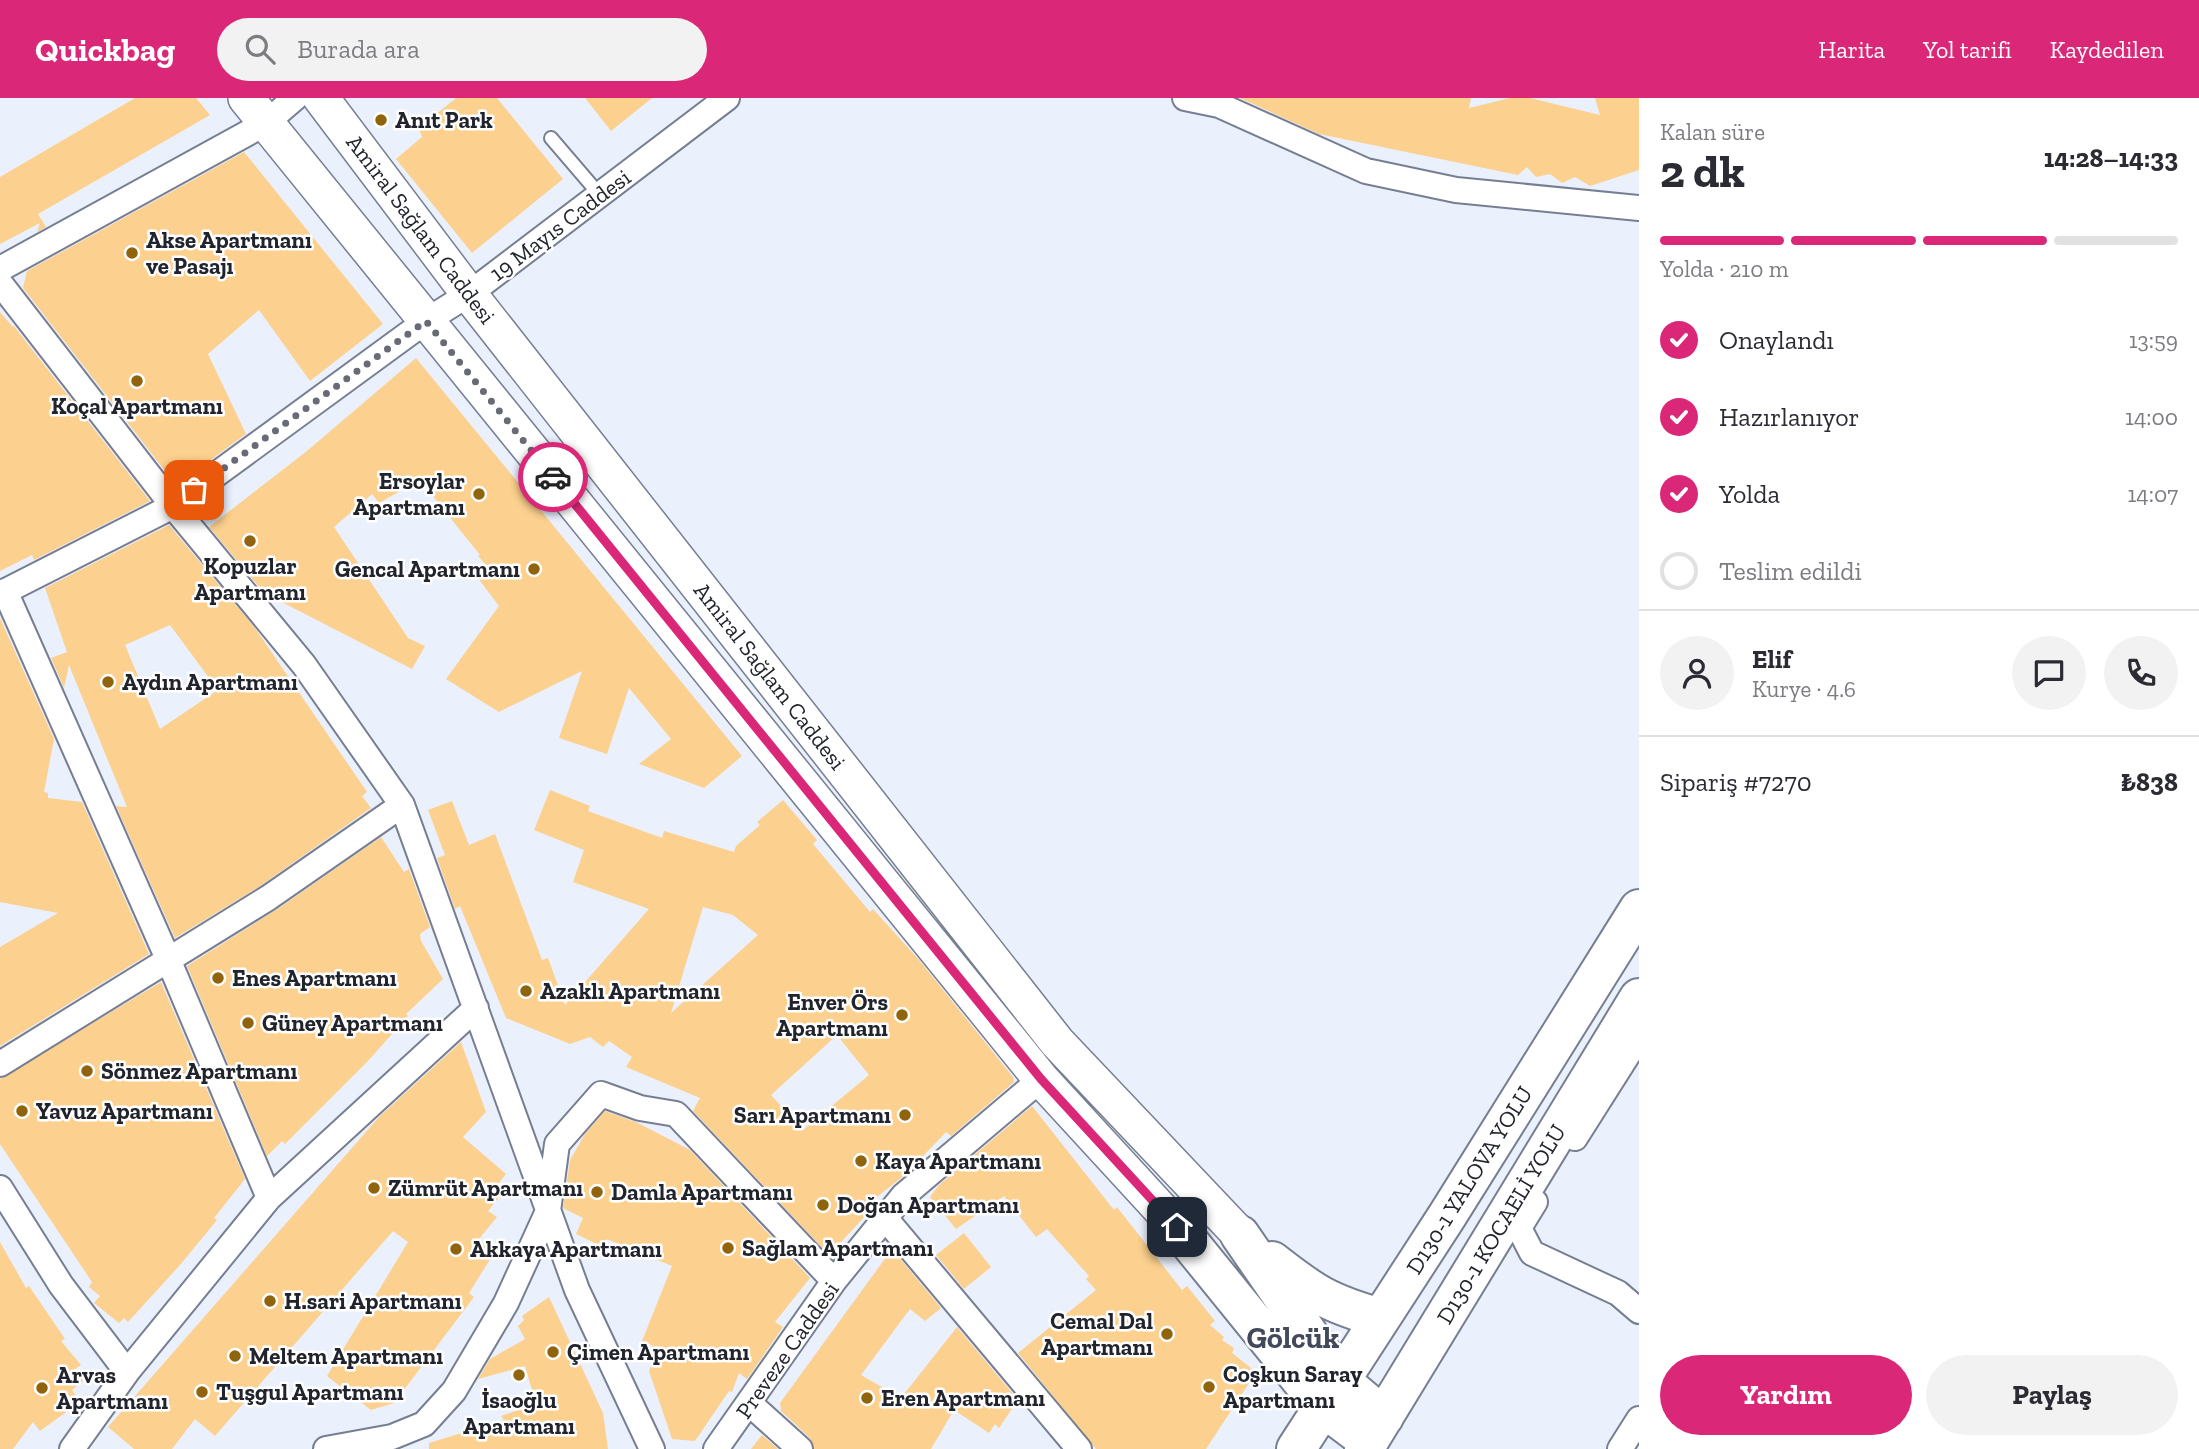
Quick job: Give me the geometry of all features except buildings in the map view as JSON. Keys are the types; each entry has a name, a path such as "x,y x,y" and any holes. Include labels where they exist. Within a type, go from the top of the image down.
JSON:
{"highway":[{"name":"D130-1 YALOVA YOLU","path":"1296,1449 1639,909"},
{"name":"D130-1 KOCAELİ YOLU","path":"1372,1436 1638,1013"},
{"path":"1177,1227 1372,1436"},
{"path":"1240,1236 1315,1295 1334,1305 1380,1318"},
{"path":"1240,1236 1331,1394"}],"main road":[{"name":"Amiral Sağlam Caddesi","path":"321,98 469,294 1057,1042 1240,1236"},
{"name":"Amiral Sağlam Caddesi","path":"256,111 1041,1079 1177,1227"}],"street":[{"path":"0,269 256,111 295,98"},
{"name":"19 Mayıs Caddesi","path":"3,593 173,506 426,321 469,294 727,98"},
{"path":"1185,98 1222,102 1366,171 1456,190 1639,208"},
{"path":"0,283 173,506 304,665 402,806 577,1290 652,1449"},
{"path":"3,593 168,959 269,1198"},
{"path":"0,1064 268,898 402,806"},
{"path":"74,1448 127,1372 269,1198 477,1008"},
{"path":"1638,1013 1519,1228 1532,1253 1618,1293 1639,1311"},
{"name":"Preveze Caddesi","path":"716,1449 834,1281 903,1196 1041,1079"},
{"path":"326,1449 392,1437 424,1424 454,1391 479,1353 548,1211 557,1144 601,1094 640,1108 676,1114 834,1281"},
{"path":"0,1188 61,1284 127,1372"},
{"path":"885,1217 1079,1449"},
{"path":"749,1403 800,1449"},
{"path":"1620,1449 1639,1419"}],"lane":[{"path":"551,138 599,194"}],"way so far":[{"path":"194,490 426,321 553,477"}],"place":[{"name":"Anıt Park","path":"381,120"},
{"name":"Akse Apartmanı ve Pasajı","path":"132,253"},
{"name":"Koçal Apartmanı","path":"137,381"},
{"name":"Ersoylar Apartmanı","path":"479,494"},
{"name":"Kopuzlar Apartmanı","path":"250,541"},
{"name":"Gencal Apartmanı","path":"534,569"},
{"name":"Aydın Apartmanı","path":"108,682"},
{"name":"Enes Apartmanı","path":"218,978"},
{"name":"Azaklı Apartmanı","path":"526,991"},
{"name":"Enver Örs Apartmanı","path":"902,1015"},
{"name":"Güney Apartmanı","path":"248,1023"},
{"name":"Sönmez Apartmanı","path":"87,1071"},
{"name":"Yavuz Apartmanı","path":"22,1111"},
{"name":"Sarı Apartmanı","path":"905,1115"},
{"name":"Kaya Apartmanı","path":"861,1161"},
{"name":"Zümrüt Apartmanı","path":"374,1188"},
{"name":"Damla Apartmanı","path":"597,1192"},
{"name":"Doğan Apartmanı","path":"823,1205"},
{"name":"Sağlam Apartmanı","path":"728,1248"},
{"name":"Akkaya Apartmanı","path":"456,1249"},
{"name":"H.sari Apartmanı","path":"270,1301"},
{"name":"Cemal Dal Apartmanı","path":"1167,1334"},
{"name":"Çimen Apartmanı","path":"553,1352"},
{"name":"Meltem Apartmanı","path":"235,1356"},
{"name":"İsaoğlu Apartmanı","path":"519,1375"},
{"name":"Coşkun Saray Apartmanı","path":"1209,1387"},
{"name":"Arvas Apartmanı","path":"42,1388"},
{"name":"Tuşgul Apartmanı","path":"202,1392"},
{"name":"Eren Apartmanı","path":"867,1398"}],"district":[{"name":"Gölcük","path":"1293,1338"}],"route":[{"path":"553,477 1041,1079 1177,1227"}]}
